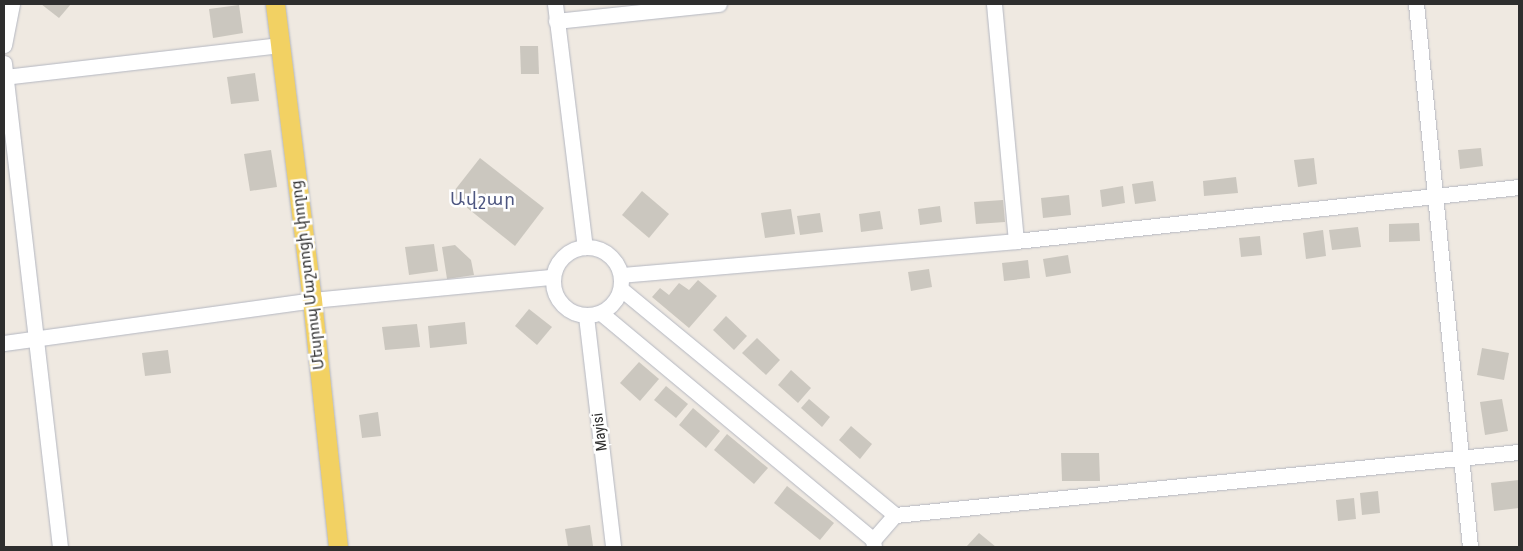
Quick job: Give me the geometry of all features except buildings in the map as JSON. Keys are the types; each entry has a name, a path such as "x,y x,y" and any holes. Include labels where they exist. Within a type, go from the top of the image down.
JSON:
{"main road":[{"name":"Մեսրոպ Մաշտոցի փողոց","path":"274,4 312,300 338,547"}],"street":[{"path":"4,45 12,4"},
{"path":"555,4 585,247"},
{"path":"556,21 719,4"},
{"path":"994,4 1016,242"},
{"path":"1416,4 1459,458 1470,547"},
{"path":"60,547 38,339 4,72 279,45"},
{"path":"621,282 1016,242 1519,187"},
{"path":"621,282 610,307 594,314 575,314 557,299 553,276 563,256 585,247 594,248 612,257 621,282 895,515 1519,452"},
{"path":"4,343 312,300 553,276"},
{"path":"594,314 873,544 895,515"},
{"name":"Mayisi","path":"594,314 613,547"}],"district":[{"name":"Ավշար","path":"483,199"}]}
